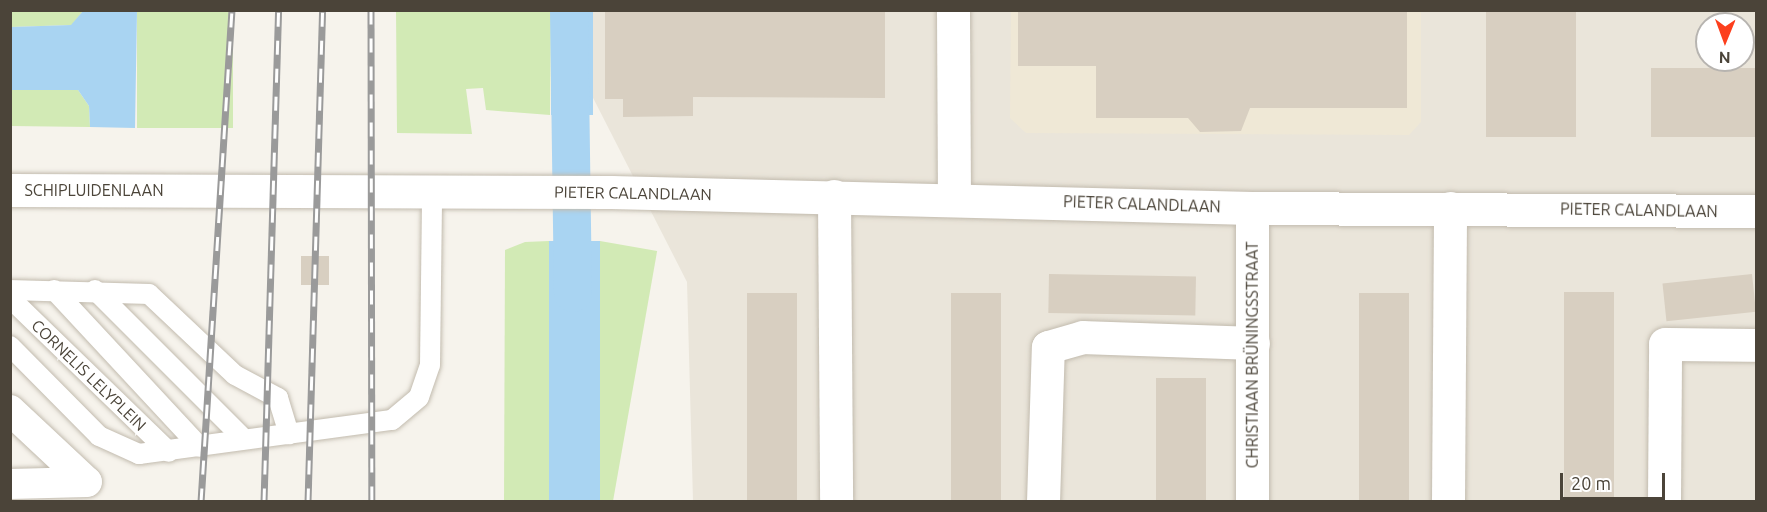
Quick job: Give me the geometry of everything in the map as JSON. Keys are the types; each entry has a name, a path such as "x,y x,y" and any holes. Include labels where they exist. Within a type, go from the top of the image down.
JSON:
{"street":[{"path":"953,10 954,198"},
{"name":"SCHIPLUIDENLAAN","path":"10,190 432,192"},
{"name":"PIETER CALANDLAAN","path":"432,192 525,191 954,198 1252,208 1756,211"},
{"path":"834,196 836,501"},
{"name":"CHRISTIAAN BRÜNINGSSTRAAT","path":"1252,208 1252,501"},
{"path":"1448,501 1450,208"},
{"path":"1043,501 1048,347 1083,337 1253,343"},
{"path":"1664,501 1665,344 1756,345"},
{"path":"10,410 87,482 10,484"}],"lane":[{"name":"CORNELIS LELYPLEIN","path":"10,346 99,436 139,454 169,452 244,439 392,420 419,397 430,364 432,192"},
{"path":"10,290 95,290 149,294 235,375 278,398 289,434"},
{"name":"CORNELIS LELYPLEIN","path":"54,290 200,447"},
{"path":"95,290 244,439"},
{"name":"CORNELIS LELYPLEIN","path":"10,298 169,452"}],"shaded area":[{"path":"587,11 1756,11 1756,501 693,501 687,282 586,84"},
{"path":"1011,11 1421,11 1421,122 1409,135 1026,133 1010,118"}],"green space":[{"path":"10,11 83,11 72,25 11,27"},
{"path":"137,11 233,11 233,128 137,128"},
{"path":"396,11 551,11 550,115 486,110 483,88 466,89 472,134 397,133"},
{"path":"11,90 78,90 89,106 90,127 11,126"},
{"path":"549,241 552,501 504,502 505,250 525,242"},
{"path":"600,241 657,251 613,502 583,502 555,497"}],"water":[{"path":"83,11 137,11 135,128 90,127 89,106 78,90 11,90 11,27 71,25"},
{"path":"551,11 593,11 593,115 551,115"},
{"path":"549,241 600,241 600,501 549,501"}],"building":[{"path":"605,10 885,10 885,98 693,97 693,116 623,117 623,99 605,99"},
{"path":"1018,10 1407,10 1407,108 1250,108 1241,131 1200,132 1188,118 1096,118 1096,66 1018,66"},
{"path":"1486,10 1576,10 1576,137 1486,137"},
{"path":"1651,68 1695,68 1695,72 1755,72 1756,68 1756,137 1651,137"},
{"path":"301,256 329,256 329,285 301,285"},
{"path":"1049,274 1196,277 1195,316 1048,313"},
{"path":"1752,274 1756,312 1666,321 1662,283"},
{"path":"1564,292 1614,292 1614,501 1564,501"},
{"path":"747,293 797,293 797,501 747,501"},
{"path":"951,293 1001,293 1001,501 951,501"},
{"path":"1359,293 1409,293 1409,501 1359,501"},
{"path":"1156,378 1206,378 1206,501 1156,501"}],"waterway":[{"path":"569,10 573,293"}],"railway":[{"path":"201,502 232,10"},
{"path":"264,502 279,10"},
{"path":"308,502 323,10"},
{"path":"371,10 372,502"}]}
